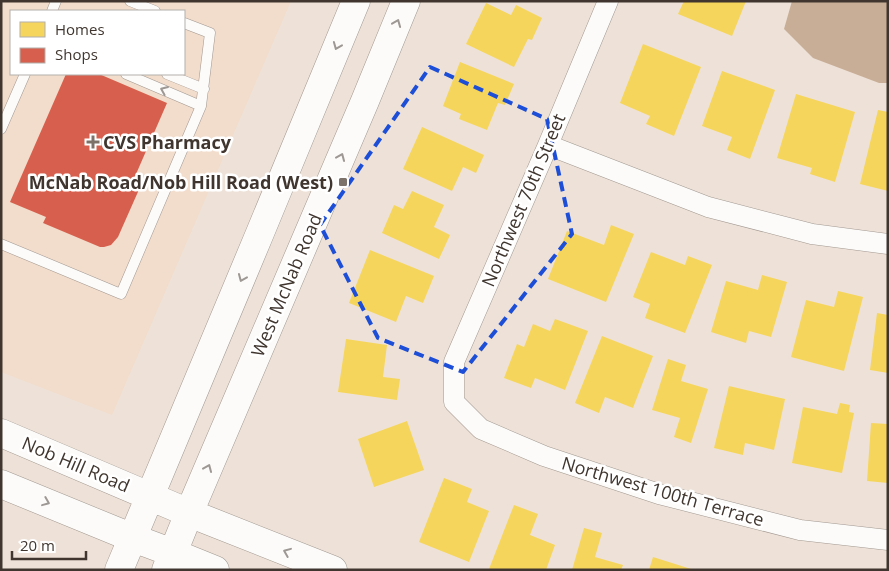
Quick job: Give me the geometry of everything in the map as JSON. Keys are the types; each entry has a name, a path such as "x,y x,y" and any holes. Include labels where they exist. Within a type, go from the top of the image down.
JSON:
{"main road":[{"path":"119,570 356,1"},
{"name":"West McNab Road","path":"170,561 189,512 406,1"},
{"name":"Nob Hill Road","path":"1,433 333,570"},
{"path":"1,484 133,538 170,561 215,570"}],"street":[{"name":"Northwest 70th Street","path":"454,402 454,362 608,1"},
{"path":"548,145 708,207 812,234 888,244"},
{"name":"Northwest 100th Terrace","path":"454,402 480,429 544,456 658,494 800,530 888,540"}],"lane":[{"path":"130,1 152,10"},
{"path":"1,244 120,294 201,106 210,33 185,23"},
{"path":"1,129 25,75"},
{"path":"128,75 201,106"},
{"path":"169,75 204,89"}],"highlighted area":[{"path":"430,67 547,119 572,234 463,372 378,338 320,225"}],"shaded area":[{"path":"1,1 291,1 112,415 1,372"},
{"path":"792,1 888,1 888,83 879,83 813,58 784,29"}],"building: Homes":[{"path":"684,1 746,1 732,36 678,14"},
{"path":"486,3 511,15 516,5 542,18 532,40 528,39 514,67 466,44"},
{"path":"643,44 701,67 674,136 646,124 650,116 620,103"},
{"path":"460,62 514,84 505,105 498,103 487,130 459,119 461,114 443,106"},
{"path":"722,71 775,90 750,159 727,150 732,137 702,126"},
{"path":"796,94 855,112 835,182 810,174 812,168 777,158"},
{"path":"878,110 888,112 888,191 860,184"},
{"path":"422,127 484,155 476,173 463,167 452,191 403,169"},
{"path":"412,191 444,205 434,227 450,235 439,259 382,233 394,205 403,209"},
{"path":"611,225 634,234 606,302 548,279 567,231 604,245"},
{"path":"370,250 434,276 423,303 406,296 396,322 349,303"},
{"path":"651,252 685,265 688,256 712,265 685,333 645,318 650,304 633,297"},
{"path":"762,275 787,282 771,337 749,331 746,343 711,332 726,281 758,290"},
{"path":"838,291 863,297 844,371 791,357 806,300 834,307"},
{"path":"877,313 888,315 888,373 870,370"},
{"path":"555,319 588,331 565,390 535,378 531,388 504,378 517,344 524,347 533,324 550,331"},
{"path":"602,336 653,356 633,408 605,397 599,413 575,403"},
{"path":"346,339 387,345 383,377 400,379 397,400 338,392"},
{"path":"668,359 686,365 681,381 708,389 691,443 674,437 680,418 652,410"},
{"path":"729,386 785,399 774,450 745,443 743,455 714,448"},
{"path":"840,403 850,405 849,412 854,413 842,473 792,463 803,407 837,414"},
{"path":"407,421 424,470 374,487 358,439"},
{"path":"871,423 888,424 888,483 867,481"},
{"path":"444,478 472,489 467,502 489,511 469,562 419,542"},
{"path":"514,505 538,514 530,535 555,545 546,570 489,569"},
{"path":"584,528 602,533 595,557 623,565 621,570 572,570"},
{"path":"653,557 691,569 691,570 649,570"}],"building: Shops":[{"name":"CVS Pharmacy","path":"66,75 101,75 167,103 133,181 141,185 118,237 111,245 100,247 43,223 46,217 10,202"}],"place":[{"name":"CVS Pharmacy","path":"93,142"},
{"name":"McNab Road/Nob Hill Road (West)","path":"343,182"}]}
